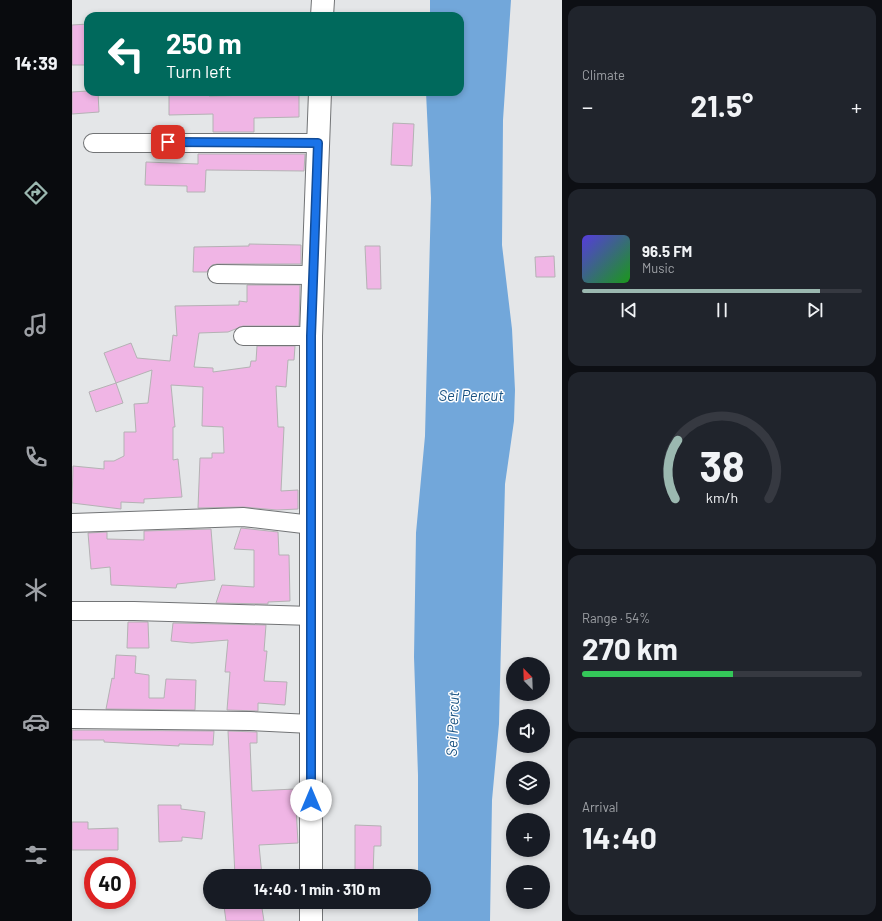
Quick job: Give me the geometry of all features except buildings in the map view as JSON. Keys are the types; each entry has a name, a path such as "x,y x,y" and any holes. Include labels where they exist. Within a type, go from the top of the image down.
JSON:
{"street":[{"path":"322,0 322,12"},
{"path":"310,869 312,616 311,336 312,274 320,96"},
{"path":"93,142 318,143"},
{"path":"217,274 312,274"},
{"path":"243,336 311,336"},
{"path":"72,523 243,517 312,525"},
{"path":"72,611 134,611 312,616"},
{"path":"72,719 250,721 311,724"},
{"path":"310,909 310,921"}],"water":[{"name":"Sei Percut","path":"430,0 511,0 503,120 502,245 512,329 515,390 514,421 505,484 499,724 492,800 490,921 418,921 418,909 431,909 431,869 418,869 418,775 414,657 416,533 425,436 431,198 426,96 464,96 464,12 430,12"}],"route":[{"path":"168,142 318,143 312,274 311,336 311,800"}]}
